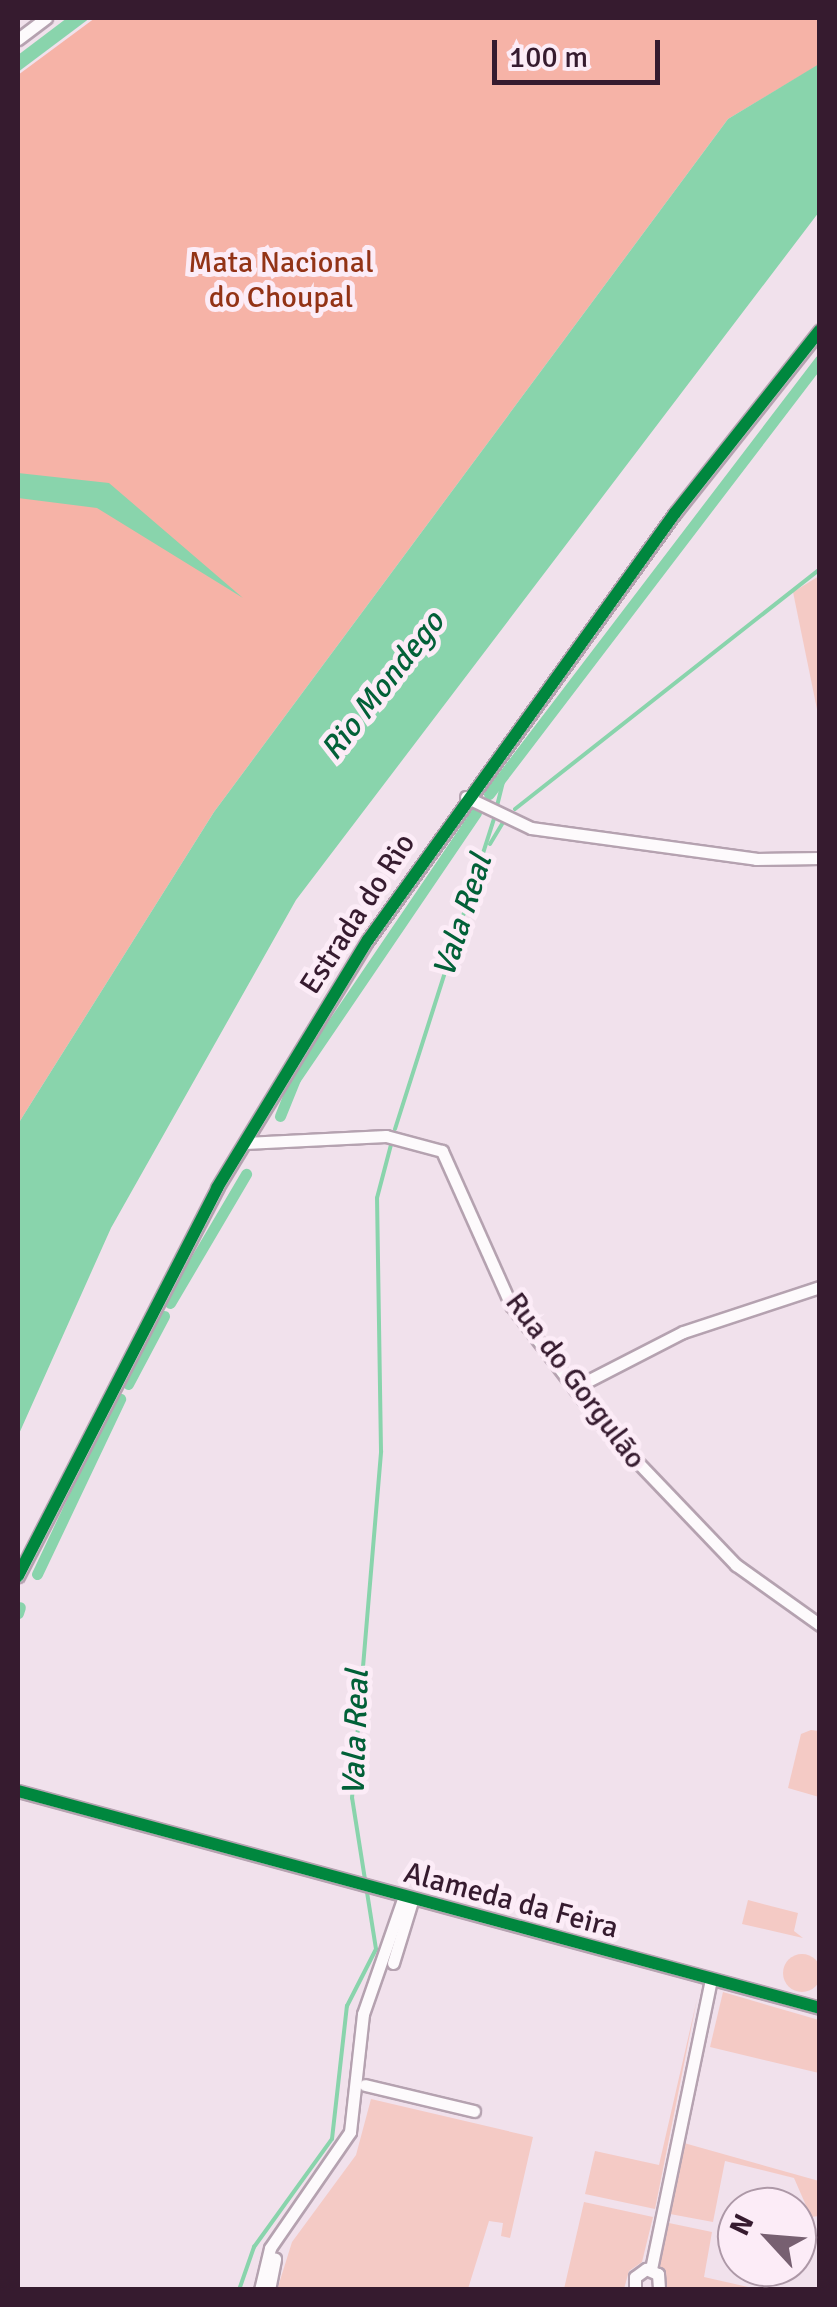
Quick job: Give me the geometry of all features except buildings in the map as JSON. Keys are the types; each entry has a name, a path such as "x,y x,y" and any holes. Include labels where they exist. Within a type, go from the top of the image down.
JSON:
{"street":[{"path":"18,39 46,18"},
{"name":"Estrada do Rio","path":"18,1576 245,1143 368,940 466,798 820,330"},
{"path":"466,798 547,830 756,859 820,858"},
{"name":"Rua do Gorgulão","path":"245,1143 386,1136 437,1147 511,1304 636,1465 736,1565 820,1625"},
{"path":"576,1388 683,1332 820,1288"},
{"name":"Alameda da Feira","path":"18,1792 407,1900 820,2008"},
{"path":"269,2290 280,2246 353,2144 365,2086 368,2019 407,1900"},
{"path":"260,2290 270,2248 350,2132 363,2014 407,1900"},
{"path":"660,2290 650,2270 711,1980"},
{"path":"365,2086 474,2111"},
{"path":"636,2290 638,2273 650,2270"}],"shaded area":[{"path":"819,576 819,719 793,592"},
{"path":"819,1731 819,1797 788,1788 801,1734"},
{"path":"748,1900 798,1913 794,1931 803,1938 742,1924"},
{"path":"802,1954 815,1960 821,1973 815,1986 802,1992 789,1986 783,1973 789,1960"},
{"path":"723,1992 819,2020 819,2073 710,2047"},
{"path":"697,1999 655,2209 585,2194 595,2151 659,2165"},
{"path":"371,2099 533,2137 510,2238 501,2236 503,2223 489,2221 468,2289 277,2290 292,2242 356,2155"},
{"path":"684,2143 819,2181 817,2216 817,2187 798,2187 794,2178 725,2161 713,2222 670,2214"},
{"path":"584,2202 653,2217 642,2262 629,2271 624,2289 564,2289"},
{"path":"669,2223 712,2232 704,2277 717,2280 717,2287 757,2289 666,2289 659,2266"}],"green space":[{"name":"Mata Nacional do Choupal","path":"95,18 819,18 820,64 728,119 214,812 18,1124 18,75"}],"water":[{"path":"67,18 90,18 18,72 18,55"},
{"name":"Rio Mondego","path":"819,64 819,212 296,900 111,1228 18,1436 18,1124 214,812 728,119"},
{"path":"18,473 109,483 243,598 97,508 18,498"}],"waterway":[{"path":"489,794 820,360"},
{"path":"515,809 820,569"},
{"name":"Vala Real","path":"497,806 505,773"},
{"path":"280,1116 295,1079 476,813"},
{"name":"Vala Real","path":"395,1129 494,818"},
{"path":"490,844 503,822"},
{"name":"Vala Real","path":"239,2290 254,2247 332,2139 347,2006 376,1949 352,1798 381,1451 377,1198 392,1141"},
{"path":"170,1303 246,1174"},
{"path":"128,1384 164,1316"},
{"path":"37,1574 120,1399"},
{"path":"18,1613 20,1607"}],"cycle path":[{"path":"18,1576 217,1188 368,940 675,513 820,330"},
{"path":"18,1791 820,2008"}]}
